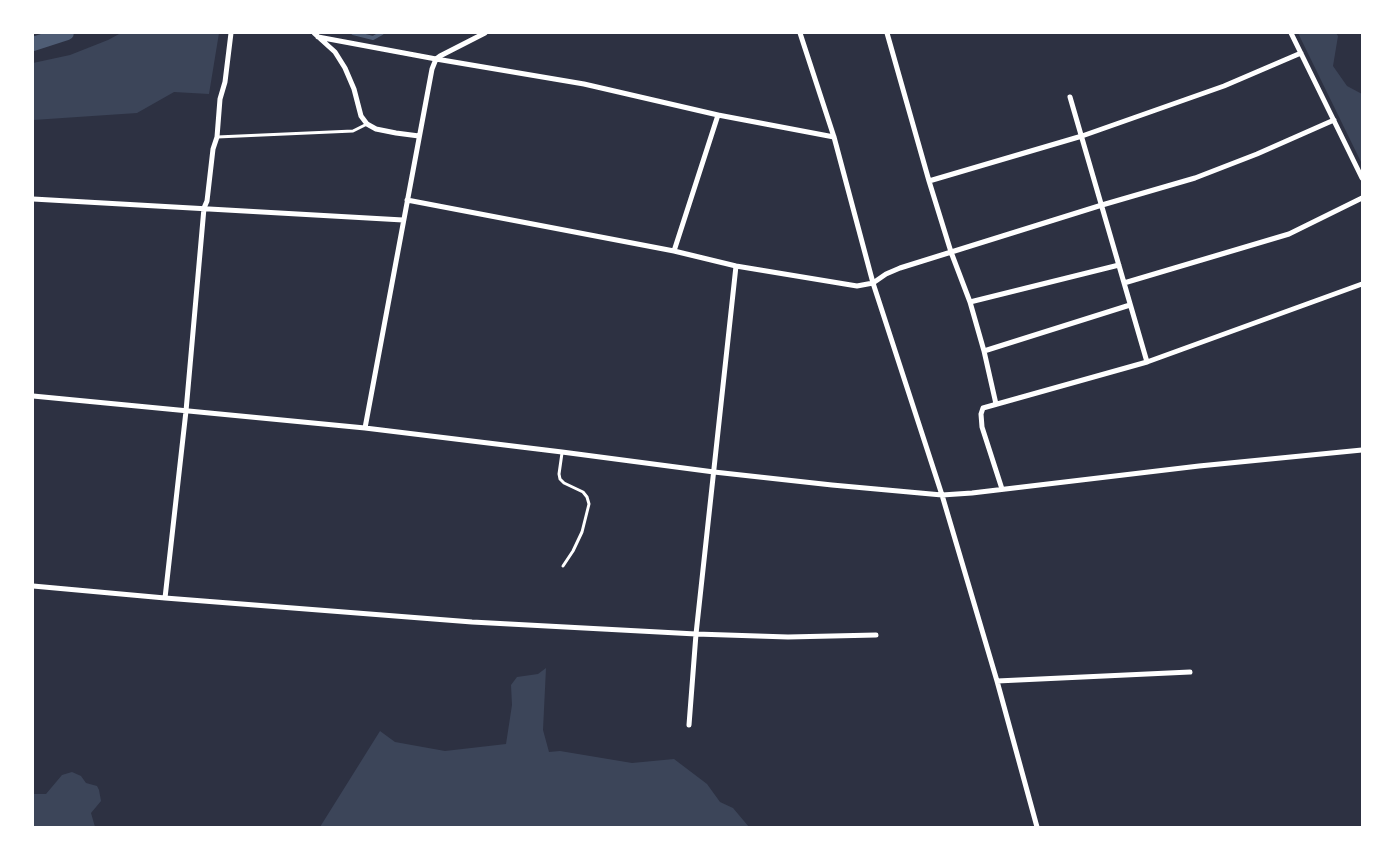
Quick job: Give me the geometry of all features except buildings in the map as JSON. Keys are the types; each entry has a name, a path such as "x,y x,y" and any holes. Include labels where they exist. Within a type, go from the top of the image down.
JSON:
{"street":[{"path":"165,598 186,411 204,208 217,137 220,99 225,82 231,33"},
{"path":"365,428 432,69 436,59 485,33"},
{"path":"801,33 834,136 873,283 942,495 1037,827"},
{"path":"887,33 929,181 951,252 970,302 996,404"},
{"path":"1291,33 1362,177"},
{"path":"316,35 436,59 584,84 718,115 834,136"},
{"path":"316,35 335,52 345,68 354,89 361,116 367,124 376,129 419,136"},
{"path":"929,181 1082,136 1224,86 1300,53"},
{"path":"1070,97 1147,362"},
{"path":"674,251 718,115"},
{"path":"407,200 674,251 736,266 857,286 873,283 900,268 1195,178 1334,120"},
{"path":"1124,283 1289,234 1362,198"},
{"path":"33,199 403,220"},
{"path":"970,302 1119,265"},
{"path":"689,725 696,634 736,266"},
{"path":"1002,489 982,427 983,408 1147,362 1362,284"},
{"path":"984,351 1130,305"},
{"path":"33,396 365,428 714,472 942,495 1362,450"},
{"path":"33,586 472,622 788,637 876,635"},
{"path":"997,681 1190,672"}],"lane":[{"path":"217,137 353,131 367,124"},
{"path":"562,452 560,479 583,492 589,504 582,532 563,566"}],"shaded area":[{"path":"121,33 219,33 209,94 174,92 137,113 33,120 33,63 70,55"},
{"path":"1298,33 1336,33 1338,36 1333,66 1347,86 1362,94 1362,164"},
{"path":"546,668 543,730 549,752 560,751 632,763 674,759 707,784 720,802 733,808 749,827 320,827 380,731 395,742 445,751 506,744 512,705 511,685 517,677 538,674"},
{"path":"72,772 81,776 86,783 97,786 99,790 101,801 91,813 95,827 33,827 33,794 46,794 62,775"}],"waterway":[{"path":"33,44 67,33"},
{"path":"353,33 373,38 382,33"}]}
